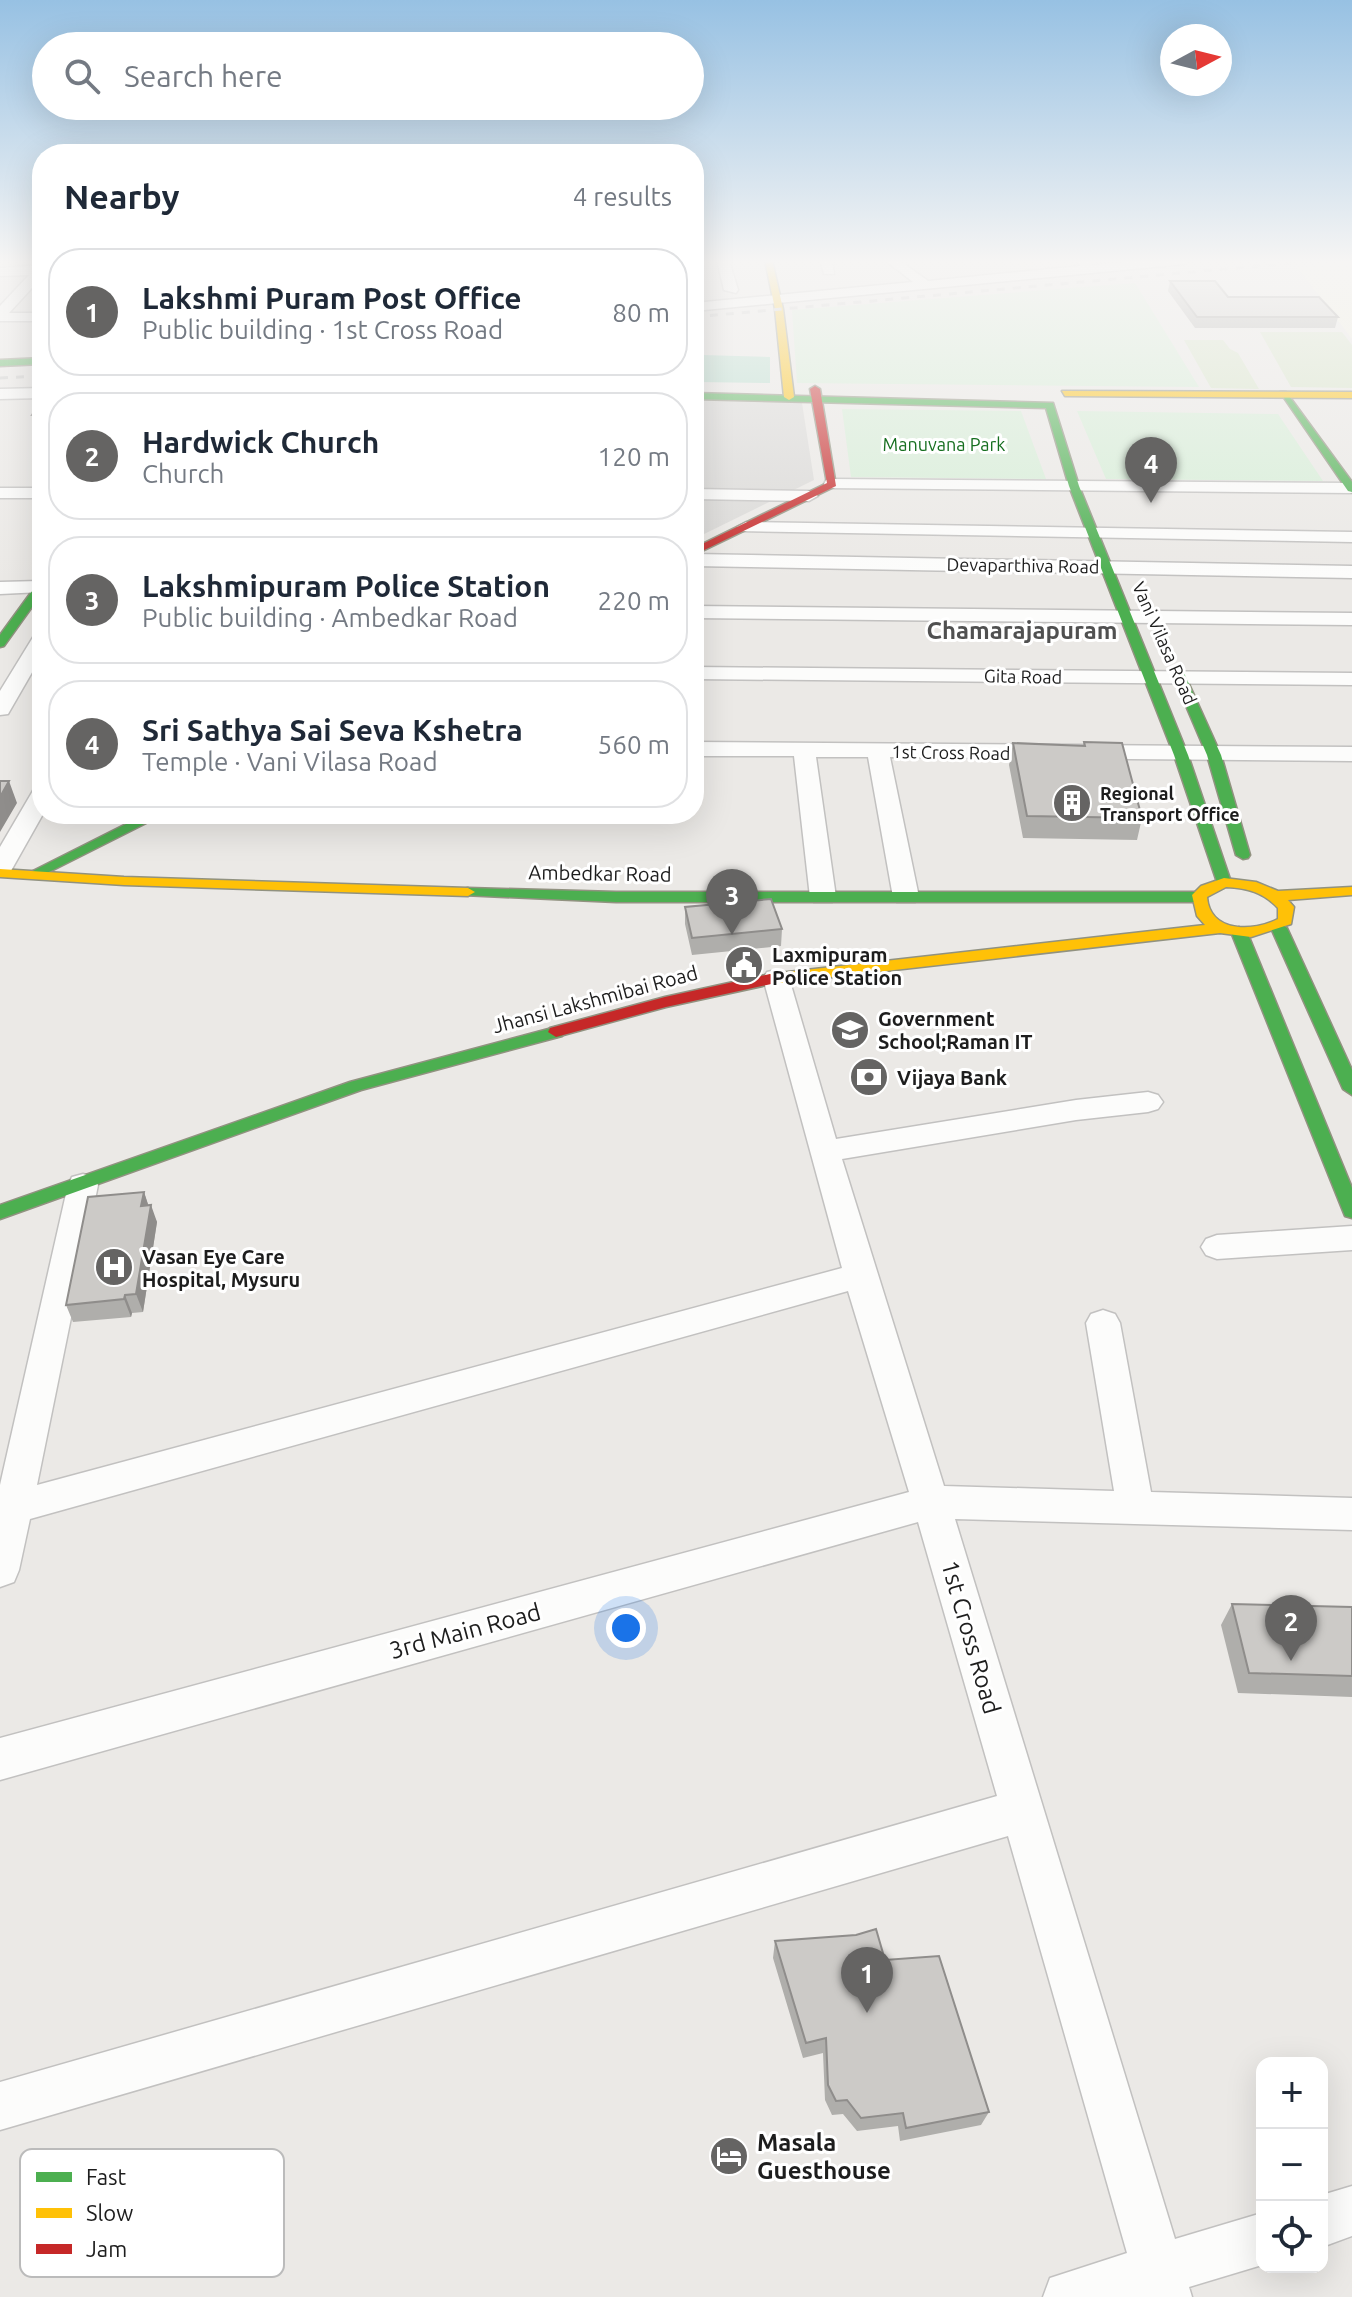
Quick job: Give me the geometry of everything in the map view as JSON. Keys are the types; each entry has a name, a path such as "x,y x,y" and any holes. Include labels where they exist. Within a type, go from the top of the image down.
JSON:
{"main road":[{"path":"785,367 788,394"},
{"path":"704,390 1352,410"},
{"path":"704,396 788,394"},
{"path":"1062,403 1283,394 1352,395"},
{"path":"1283,394 1351,488"},
{"path":"704,547 832,484 815,395"},
{"name":"Vani Vilasa Road","path":"1062,403 1074,486 1181,755 1224,882"},
{"name":"Vani Vilasa Road","path":"1091,463 1117,534 1214,755 1252,884"},
{"path":"0,643 32,599"},
{"path":"32,875 137,824"},
{"name":"Ambedkar Road","path":"0,871 124,881 616,897 1199,897"},
{"path":"1352,891 1276,896 1252,884 1224,882 1203,890 1199,897 1203,913 1231,930 1352,1211"},
{"path":"1276,896 1352,1089"},
{"path":"1284,921 1339,911"},
{"name":"Jhansi Lakshmibai Road","path":"0,1212 356,1086 665,1002 776,978 1231,930 1254,934 1284,921"}],"street":[{"path":"0,394 32,393"},
{"path":"832,484 1351,488"},
{"path":"0,493 32,493"},
{"path":"704,494 809,496"},
{"path":"746,527 1352,537"},
{"name":"Devaparthiva Road","path":"704,560 1352,572"},
{"path":"0,588 32,586"},
{"path":"704,612 1352,619"},
{"path":"0,662 32,662"},
{"path":"0,709 32,666"},
{"name":"Gita Road","path":"704,673 1352,679"},
{"name":"1st Cross Road","path":"704,749 1352,754"},
{"path":"804,750 823,897"},
{"path":"878,751 906,897"},
{"path":"0,871 32,812"},
{"name":"1st Cross Road","path":"776,978 860,1275 931,1502 1162,2284"},
{"path":"825,1151 1076,1110 1148,1102"},
{"path":"0,1570 7,1509 83,1185"},
{"path":"1217,1247 1352,1238"},
{"path":"7,1509 860,1275"},
{"path":"1103,1323 1135,1508"},
{"name":"3rd Main Road","path":"0,1759 931,1502 1352,1514"},
{"path":"0,2106 1022,1810"},
{"path":"1328,2219 1352,2211"},
{"path":"1069,2297 1162,2284 1256,2242"}],"shaded area":[{"path":"704,399 772,399 802,403 814,480 704,534"}],"green space":[{"path":"704,367 770,367 770,383 704,382"},
{"path":"796,367 1187,367 1199,387 797,383"},
{"path":"1199,367 1246,367 1259,389 1211,388"},
{"path":"1280,367 1352,367 1352,388 1291,387"},
{"name":"Manuvana Park","path":"842,409 1021,411 1046,479 851,477"},
{"path":"1077,411 1278,414 1323,481 1106,479"}],"building":[{"path":"1084,742 1122,743 1142,818 1027,816 1013,743 1085,746"},
{"path":"0,781 9,781 0,797"},
{"path":"771,899 782,929 692,938 685,907"},
{"name":"Vasan Eye Care Hospital, Mysuru","path":"144,1192 141,1206 151,1205 136,1294 125,1295 124,1299 66,1305 88,1197"},
{"path":"1232,1604 1352,1607 1352,1676 1249,1673"},
{"path":"876,1929 885,1960 939,1956 989,2112 906,2128 903,2113 861,2118 847,2100 836,2101 828,2085 826,2038 806,2043 775,1941 856,1935"}],"railway":[{"path":"0,378 32,376"}],"traffic: fast":[{"path":"1283,394 1352,489"},
{"path":"704,396 1050,405 1074,486 1181,755 1224,882"},
{"path":"0,643 32,599"},
{"path":"1178,673 1214,755 1243,855"},
{"path":"32,875 137,824"},
{"path":"468,892 616,897 1199,897"},
{"path":"1279,928 1352,1089"},
{"path":"1239,932 1352,1211"},
{"path":"0,1212 356,1086 556,1032"}],"traffic: slow":[{"path":"786,367 789,397"},
{"path":"1065,393 1352,395"},
{"path":"0,873 124,881 468,892"},
{"path":"1224,882 1250,885 1273,895 1286,907 1286,921 1251,932 1224,930 1213,924 1205,916 1199,897 1206,889 1224,882"},
{"path":"1276,896 1352,891"},
{"path":"770,979 1224,928"}],"traffic: jam":[{"path":"704,547 832,484 815,389"},
{"path":"556,1032 665,1002 770,979"}],"place":[{"name":"Sri Sathya Sai Seva Kshetra","path":"1151,503"},
{"name":"Regional Transport Office","path":"1072,803"},
{"name":"Lakshmipuram Police Station","path":"732,935"},
{"name":"Laxmipuram Police Station","path":"744,965"},
{"name":"Government School;Raman IT","path":"850,1030"},
{"name":"Vijaya Bank","path":"869,1077"},
{"name":"Vasan Eye Care Hospital, Mysuru","path":"114,1267"},
{"name":"Hardwick Church","path":"1291,1661"},
{"name":"Lakshmi Puram Post Office","path":"867,2013"},
{"name":"Masala Guesthouse","path":"729,2156"}],"district":[{"name":"Chamarajapuram","path":"1022,630"}]}
